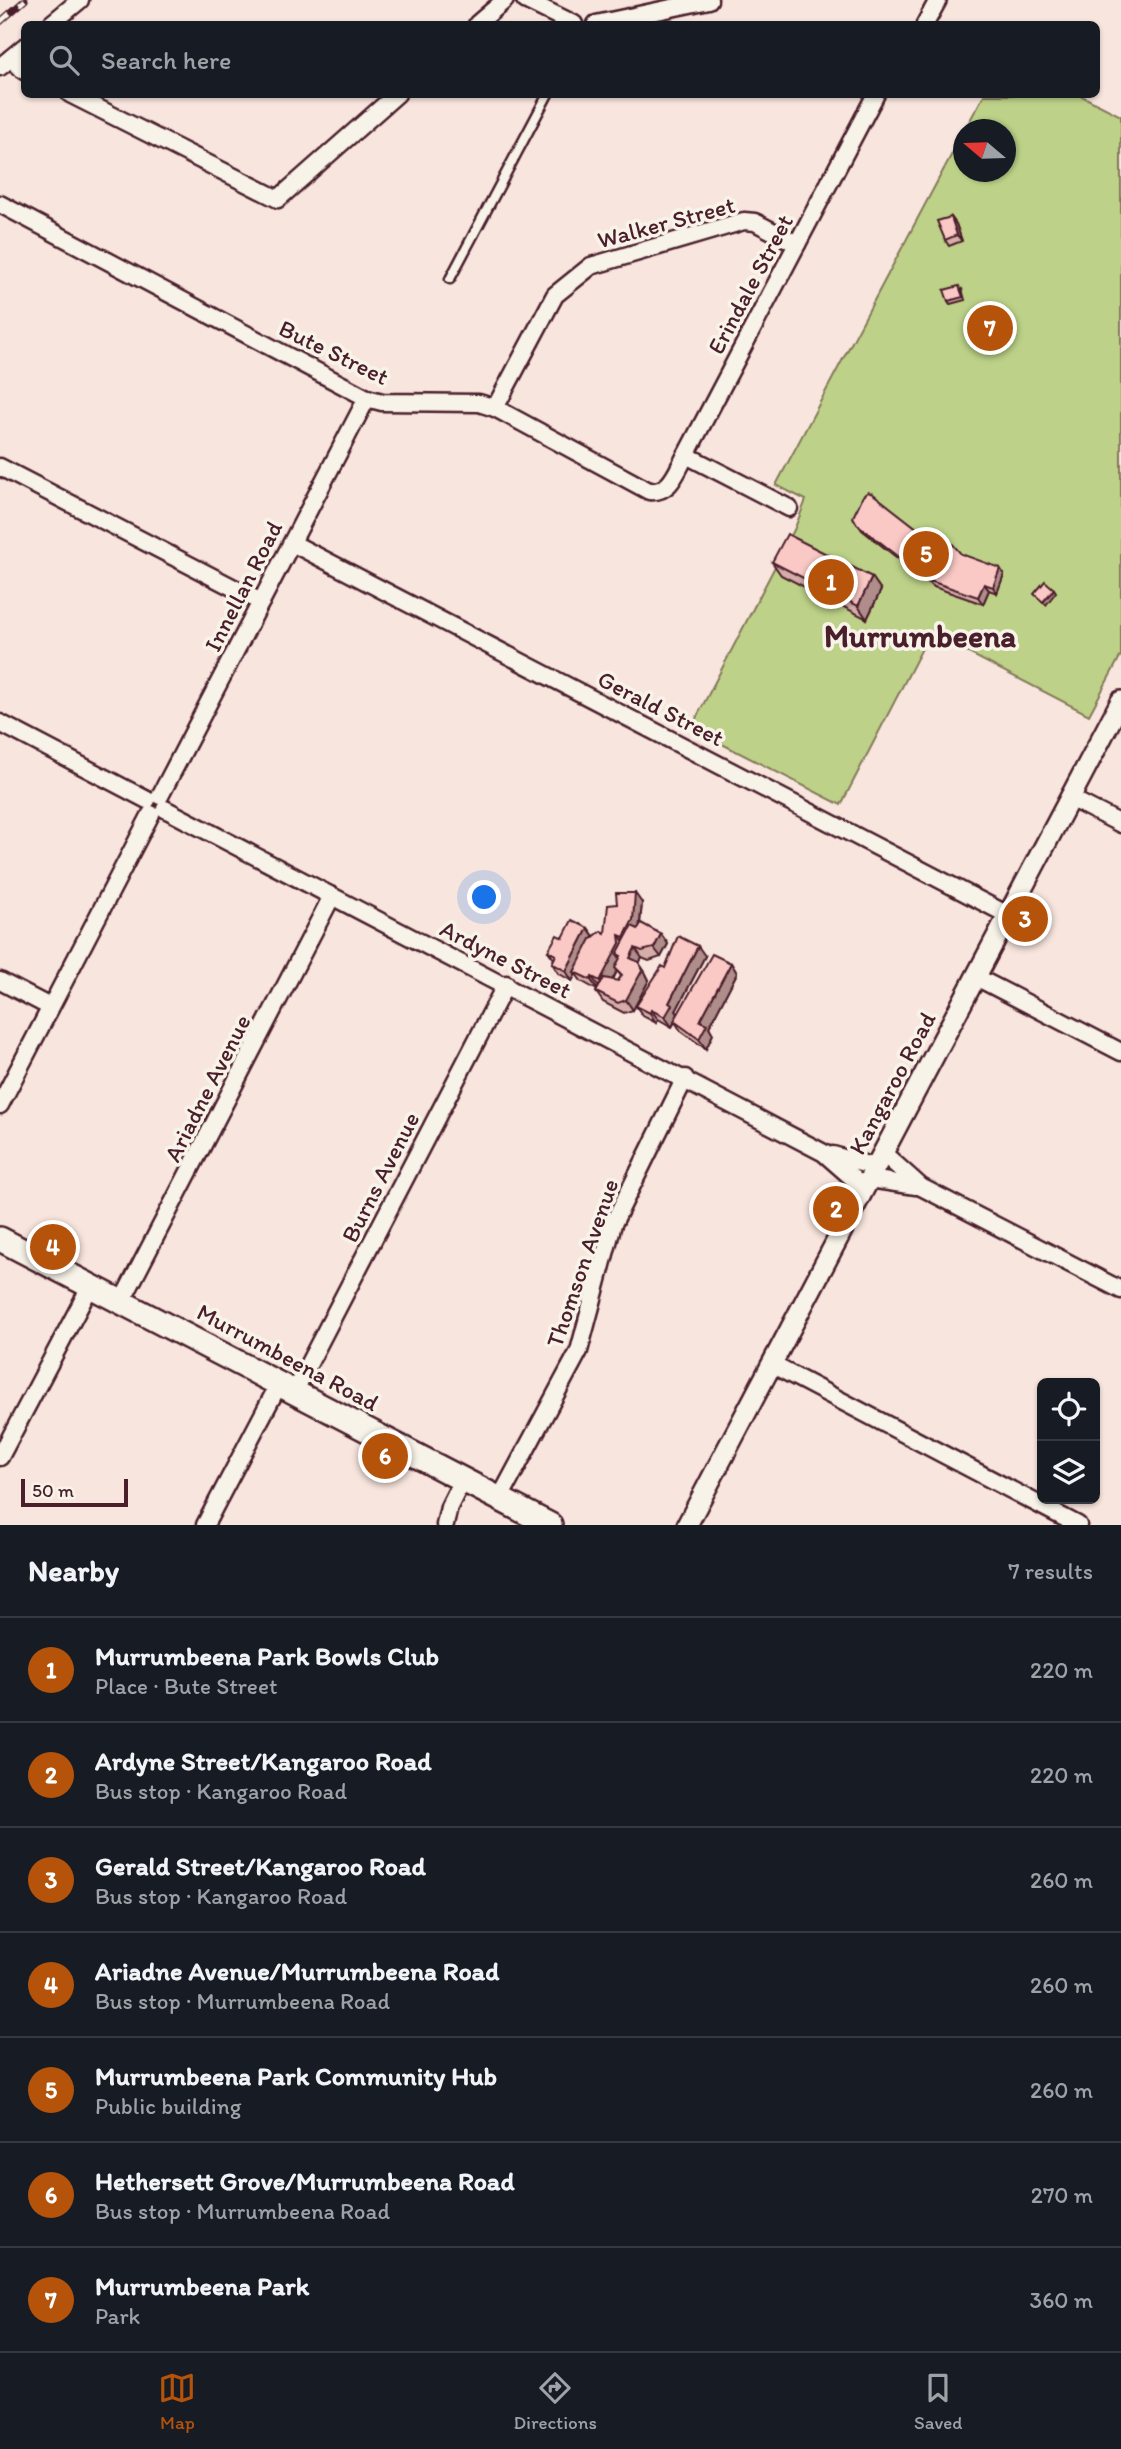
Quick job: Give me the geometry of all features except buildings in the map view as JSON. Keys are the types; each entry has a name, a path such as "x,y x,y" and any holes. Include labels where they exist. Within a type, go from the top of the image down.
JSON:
{"main road":[{"name":"Murrumbeena Road","path":"0,1239 288,1386 550,1525"}],"street":[{"path":"55,21 80,0"},
{"path":"480,21 505,0"},
{"path":"525,0 568,21"},
{"path":"610,21 709,0"},
{"path":"927,21 938,0"},
{"path":"5,63 21,50"},
{"path":"78,98 278,199 392,98"},
{"name":"Erindale Street","path":"661,492 668,486 686,455 874,98"},
{"name":"Bute Street","path":"0,204 367,398 382,402 479,403 495,408 649,491 661,492"},
{"name":"Walker Street","path":"495,408 555,295 591,266 744,221 755,222 797,244"},
{"name":"Innellan Road","path":"0,1105 367,398"},
{"path":"686,455 789,508"},
{"path":"0,467 261,602"},
{"name":"Gerald Street","path":"292,543 1008,915"},
{"name":"Kangaroo Road","path":"687,1525 1121,701"},
{"name":"Ardyne Street","path":"0,723 506,984 824,1153 873,1172"},
{"path":"1070,797 1121,824"},
{"name":"Ariadne Avenue","path":"122,1301 332,896"},
{"path":"976,977 1121,1052"},
{"path":"0,981 50,1007"},
{"name":"Burns Avenue","path":"205,1525 288,1386 506,984"},
{"name":"Thomson Avenue","path":"500,1498 579,1351 613,1224 685,1078"},
{"name":"Ardyne Street","path":"824,1153 873,1172"},
{"path":"873,1172 921,1187 1121,1290"},
{"path":"873,1172 891,1180 921,1187"},
{"path":"0,1457 91,1285"},
{"path":"771,1364 1078,1525"},
{"path":"445,1525 449,1507 468,1482"}],"lane":[{"path":"450,279 546,98"}],"green space":[{"path":"982,98 1086,98 1121,116 1121,655 1089,715 930,633 841,805 691,728 794,530 806,500 776,485 953,152 953,182 1016,182 1016,119 971,119"}],"railway":[{"path":"0,22 25,0"}],"place":[{"name":"Murrumbeena Park","path":"990,328"},
{"name":"Murrumbeena Park Community Hub","path":"926,554"},
{"name":"Murrumbeena Park Bowls Club","path":"831,582"},
{"name":"Gerald Street/Kangaroo Road","path":"1025,919"},
{"name":"Ardyne Street/Kangaroo Road","path":"836,1209"},
{"name":"Ariadne Avenue/Murrumbeena Road","path":"53,1247"},
{"name":"Hethersett Grove/Murrumbeena Road","path":"385,1456"}],"district":[{"name":"Murrumbeena","path":"920,636"}]}
